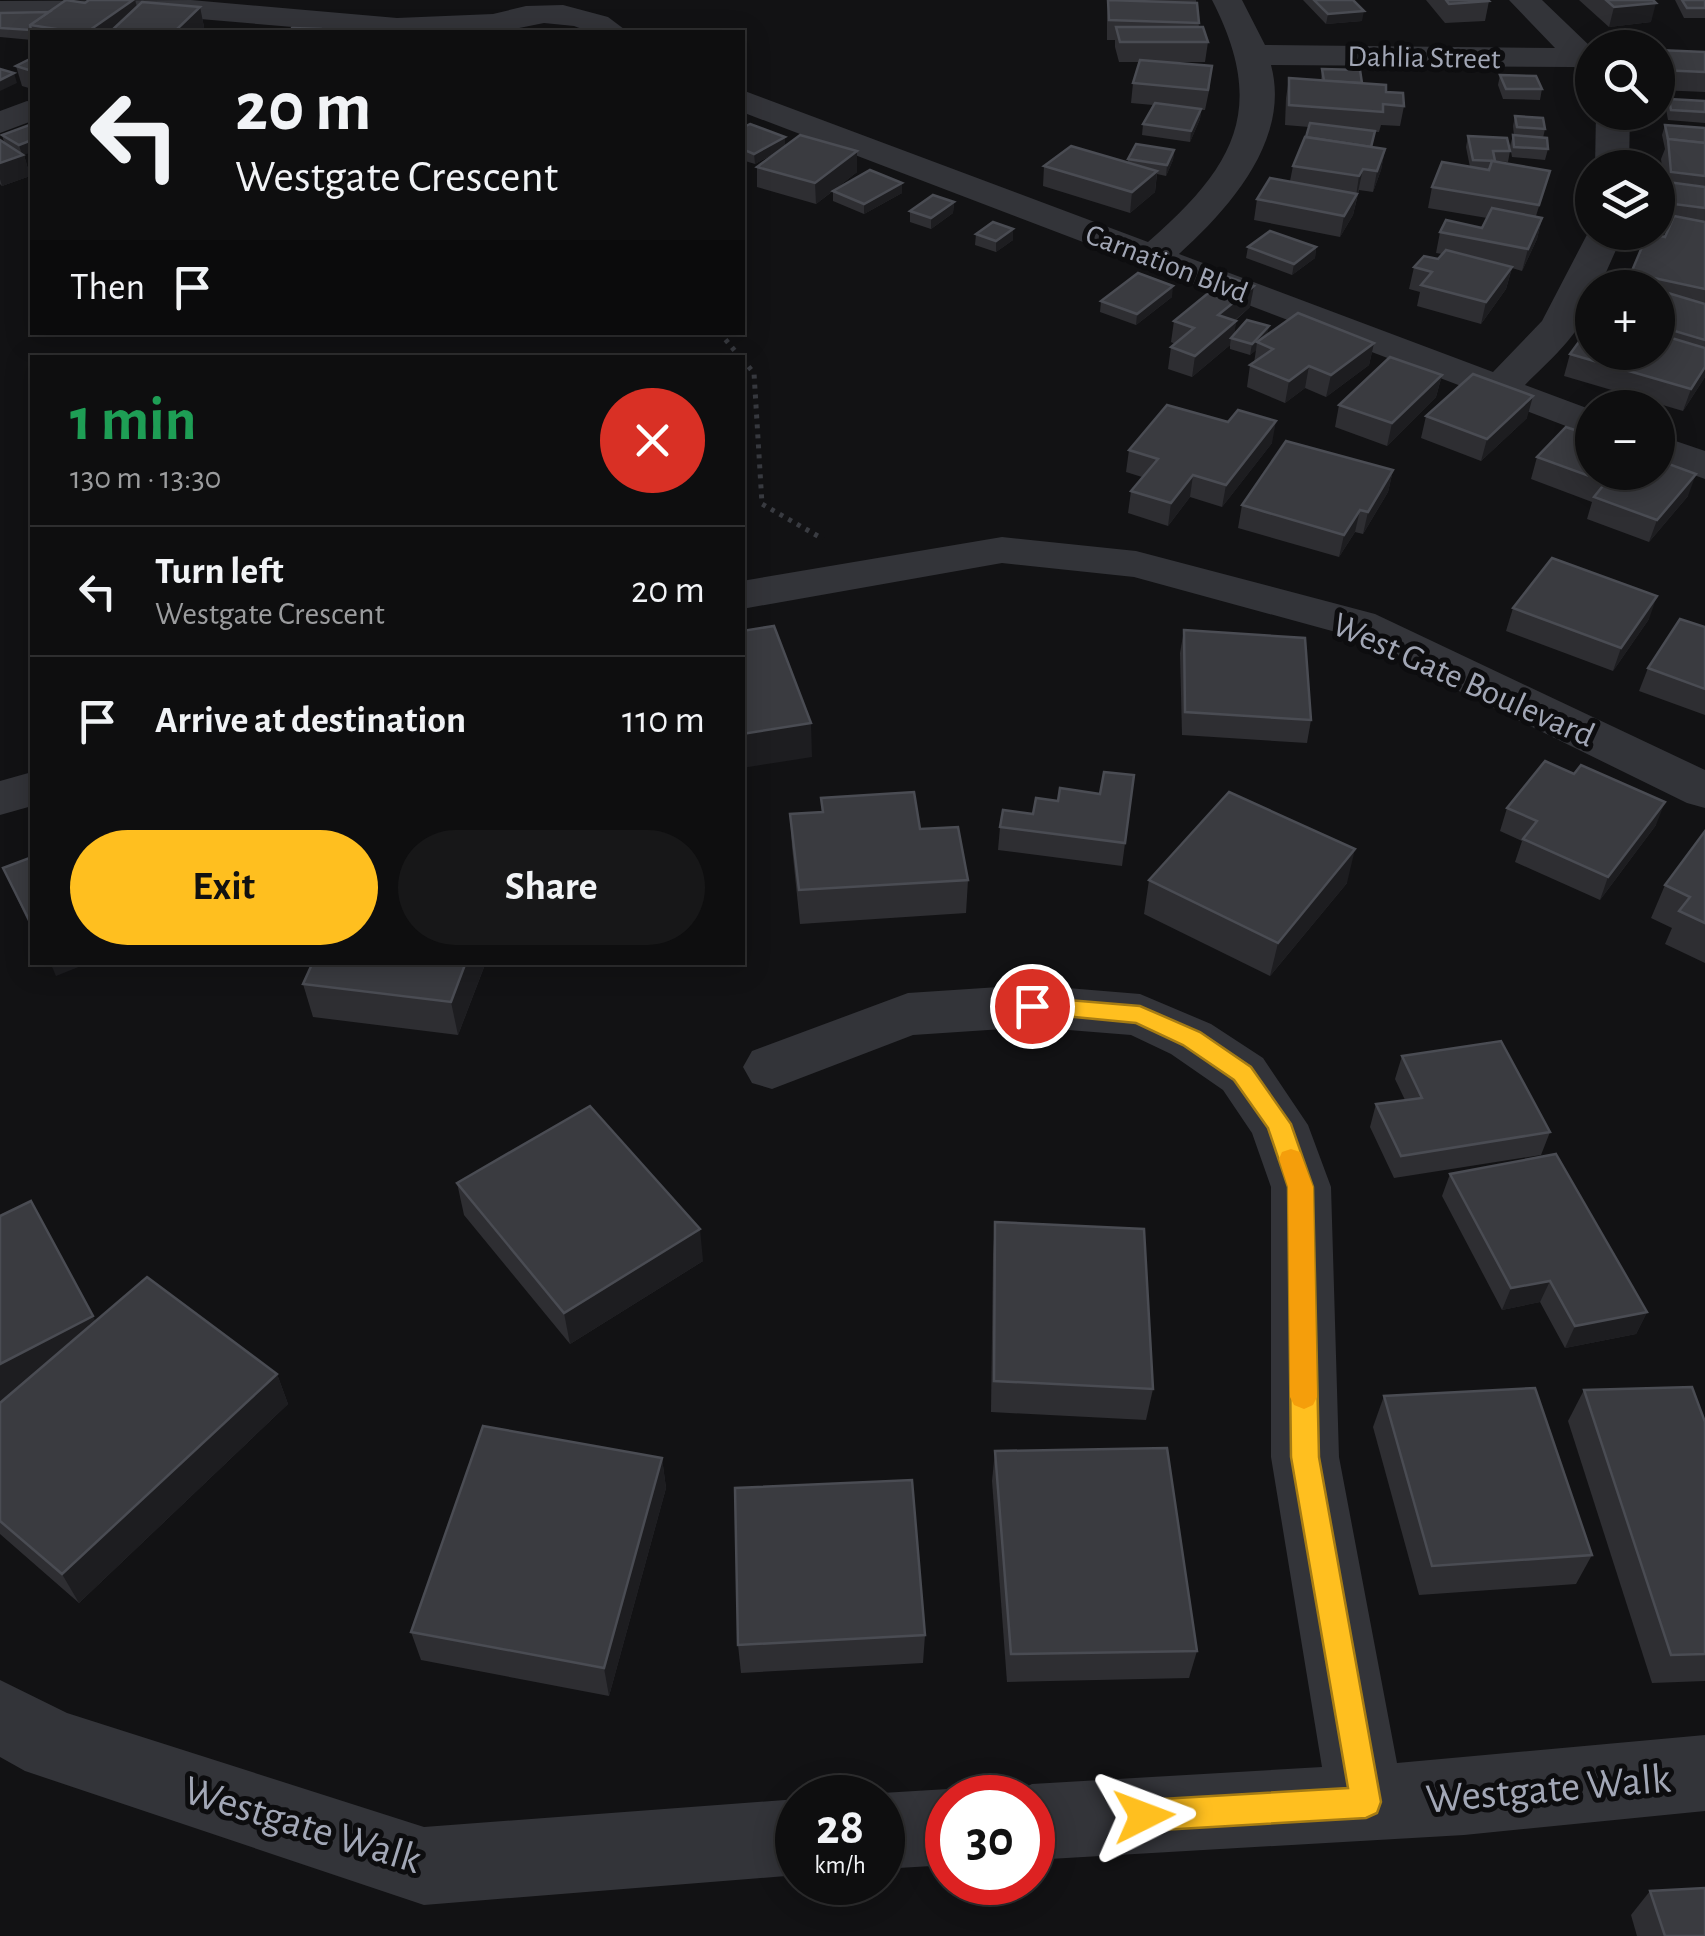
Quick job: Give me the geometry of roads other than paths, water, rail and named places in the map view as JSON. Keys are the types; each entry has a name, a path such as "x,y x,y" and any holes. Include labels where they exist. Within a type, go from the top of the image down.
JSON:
{"street":[{"path":"1152,258 1198,220 1232,178 1252,136 1260,94 1255,55 1243,24 1227,0"},
{"path":"1524,0 1575,46"},
{"path":"0,10 79,2 404,30 484,28 542,7 593,21 609,30"},
{"name":"Dahlia Street","path":"1255,55 1575,61"},
{"name":"Carnation Blvd","path":"745,101 1575,418"},
{"path":"1499,389 1558,327 1600,250"},
{"path":"1675,455 1705,466"},
{"name":"West Gate Boulevard","path":"745,594 1002,550 1136,564 1359,624 1705,791"},
{"path":"0,798 30,790"},
{"path":"772,1067 908,1014 1032,1006 1140,1015 1191,1039 1243,1074 1279,1124 1301,1187 1305,1457 1366,1802"},
{"name":"Westgate Walk","path":"0,1716 51,1745 424,1866 775,1839"},
{"name":"Westgate Walk","path":"1055,1821 1464,1798 1705,1773"}]}
